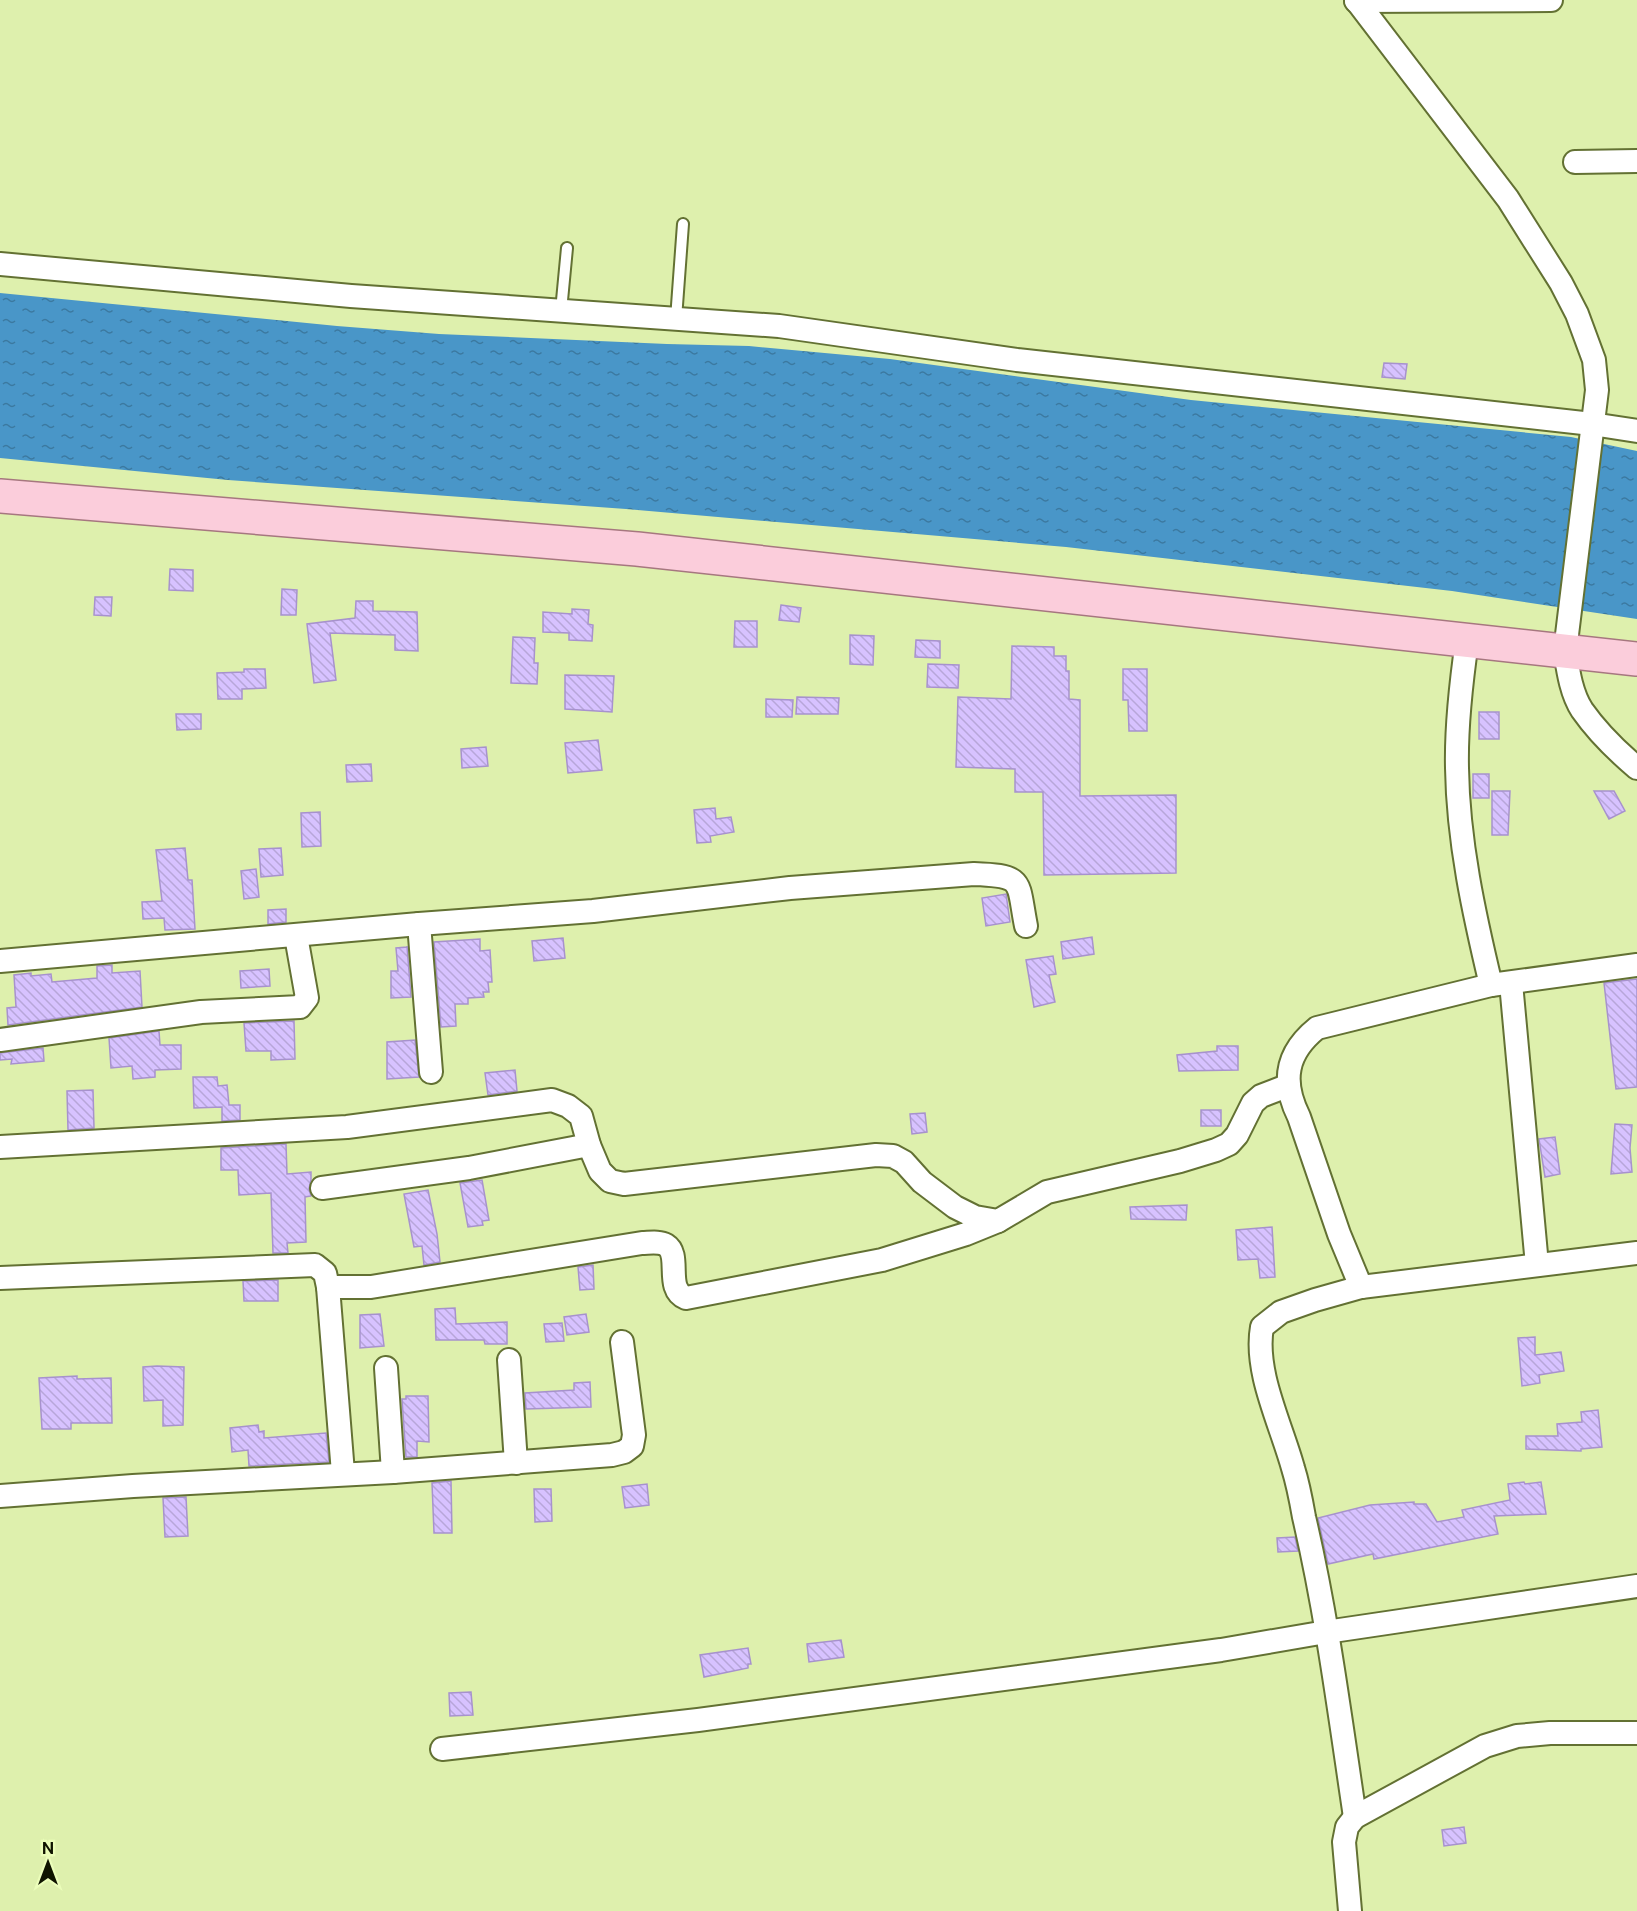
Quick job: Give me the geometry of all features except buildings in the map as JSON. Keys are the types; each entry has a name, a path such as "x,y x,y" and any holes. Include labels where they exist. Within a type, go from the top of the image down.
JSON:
{"main road":[{"path":"0,496 637,549 1467,640 1566,641 1637,659"}],"street":[{"path":"1356,1 1551,0"},
{"path":"1356,1 1508,199 1561,283 1577,314 1594,360 1597,390 1566,641 1569,678 1581,709 1621,754 1637,768"},
{"path":"1575,162 1637,161"},
{"path":"0,264 351,296 779,326 1017,360 1592,429 1637,431"},
{"path":"1467,640 1459,701 1457,769 1462,837 1479,933 1501,984 1537,1265"},
{"path":"0,962 419,924 593,911 790,888 974,874 1012,878 1018,885 1026,926"},
{"path":"419,924 431,1072"},
{"path":"0,1040 201,1012 300,1007 307,998 296,936"},
{"path":"1361,1287 1339,1234 1299,1117 1290,1100 1287,1086 1289,1066 1306,1037 1317,1028 1501,984 1637,965"},
{"path":"328,1287 371,1287 658,1242 672,1250 676,1289 686,1298 882,1260 966,1234 998,1221 1047,1192 1180,1161 1216,1150 1229,1144 1237,1135 1253,1103 1261,1096 1287,1086"},
{"path":"0,1148 347,1127 552,1100 568,1106 581,1116 600,1171 610,1181 624,1184 876,1155 893,1156 904,1162 922,1182 955,1207 975,1217 998,1221"},
{"path":"322,1188 469,1168 590,1145"},
{"path":"1355,1817 1326,1632 1293,1467 1266,1382 1259,1341 1262,1327 1281,1312 1361,1287 1637,1253"},
{"path":"0,1278 315,1265 325,1273 328,1287 343,1473"},
{"path":"0,1496 62,1490 393,1472 612,1455 624,1452 632,1446 634,1435 622,1342"},
{"path":"509,1360 516,1463"},
{"path":"386,1368 393,1472"},
{"path":"442,1749 698,1720 1221,1650 1326,1632 1637,1586"},
{"path":"1350,1911 1344,1842 1347,1827 1355,1817 1485,1746 1517,1736 1550,1733 1637,1733"}],"lane":[{"path":"676,320 684,224"},
{"path":"561,311 567,248"}],"water":[{"path":"0,293 439,334 749,346 890,359 1191,400 1571,437 1637,451 1637,619 1452,591 1066,547 626,509 228,480 0,458"}]}
